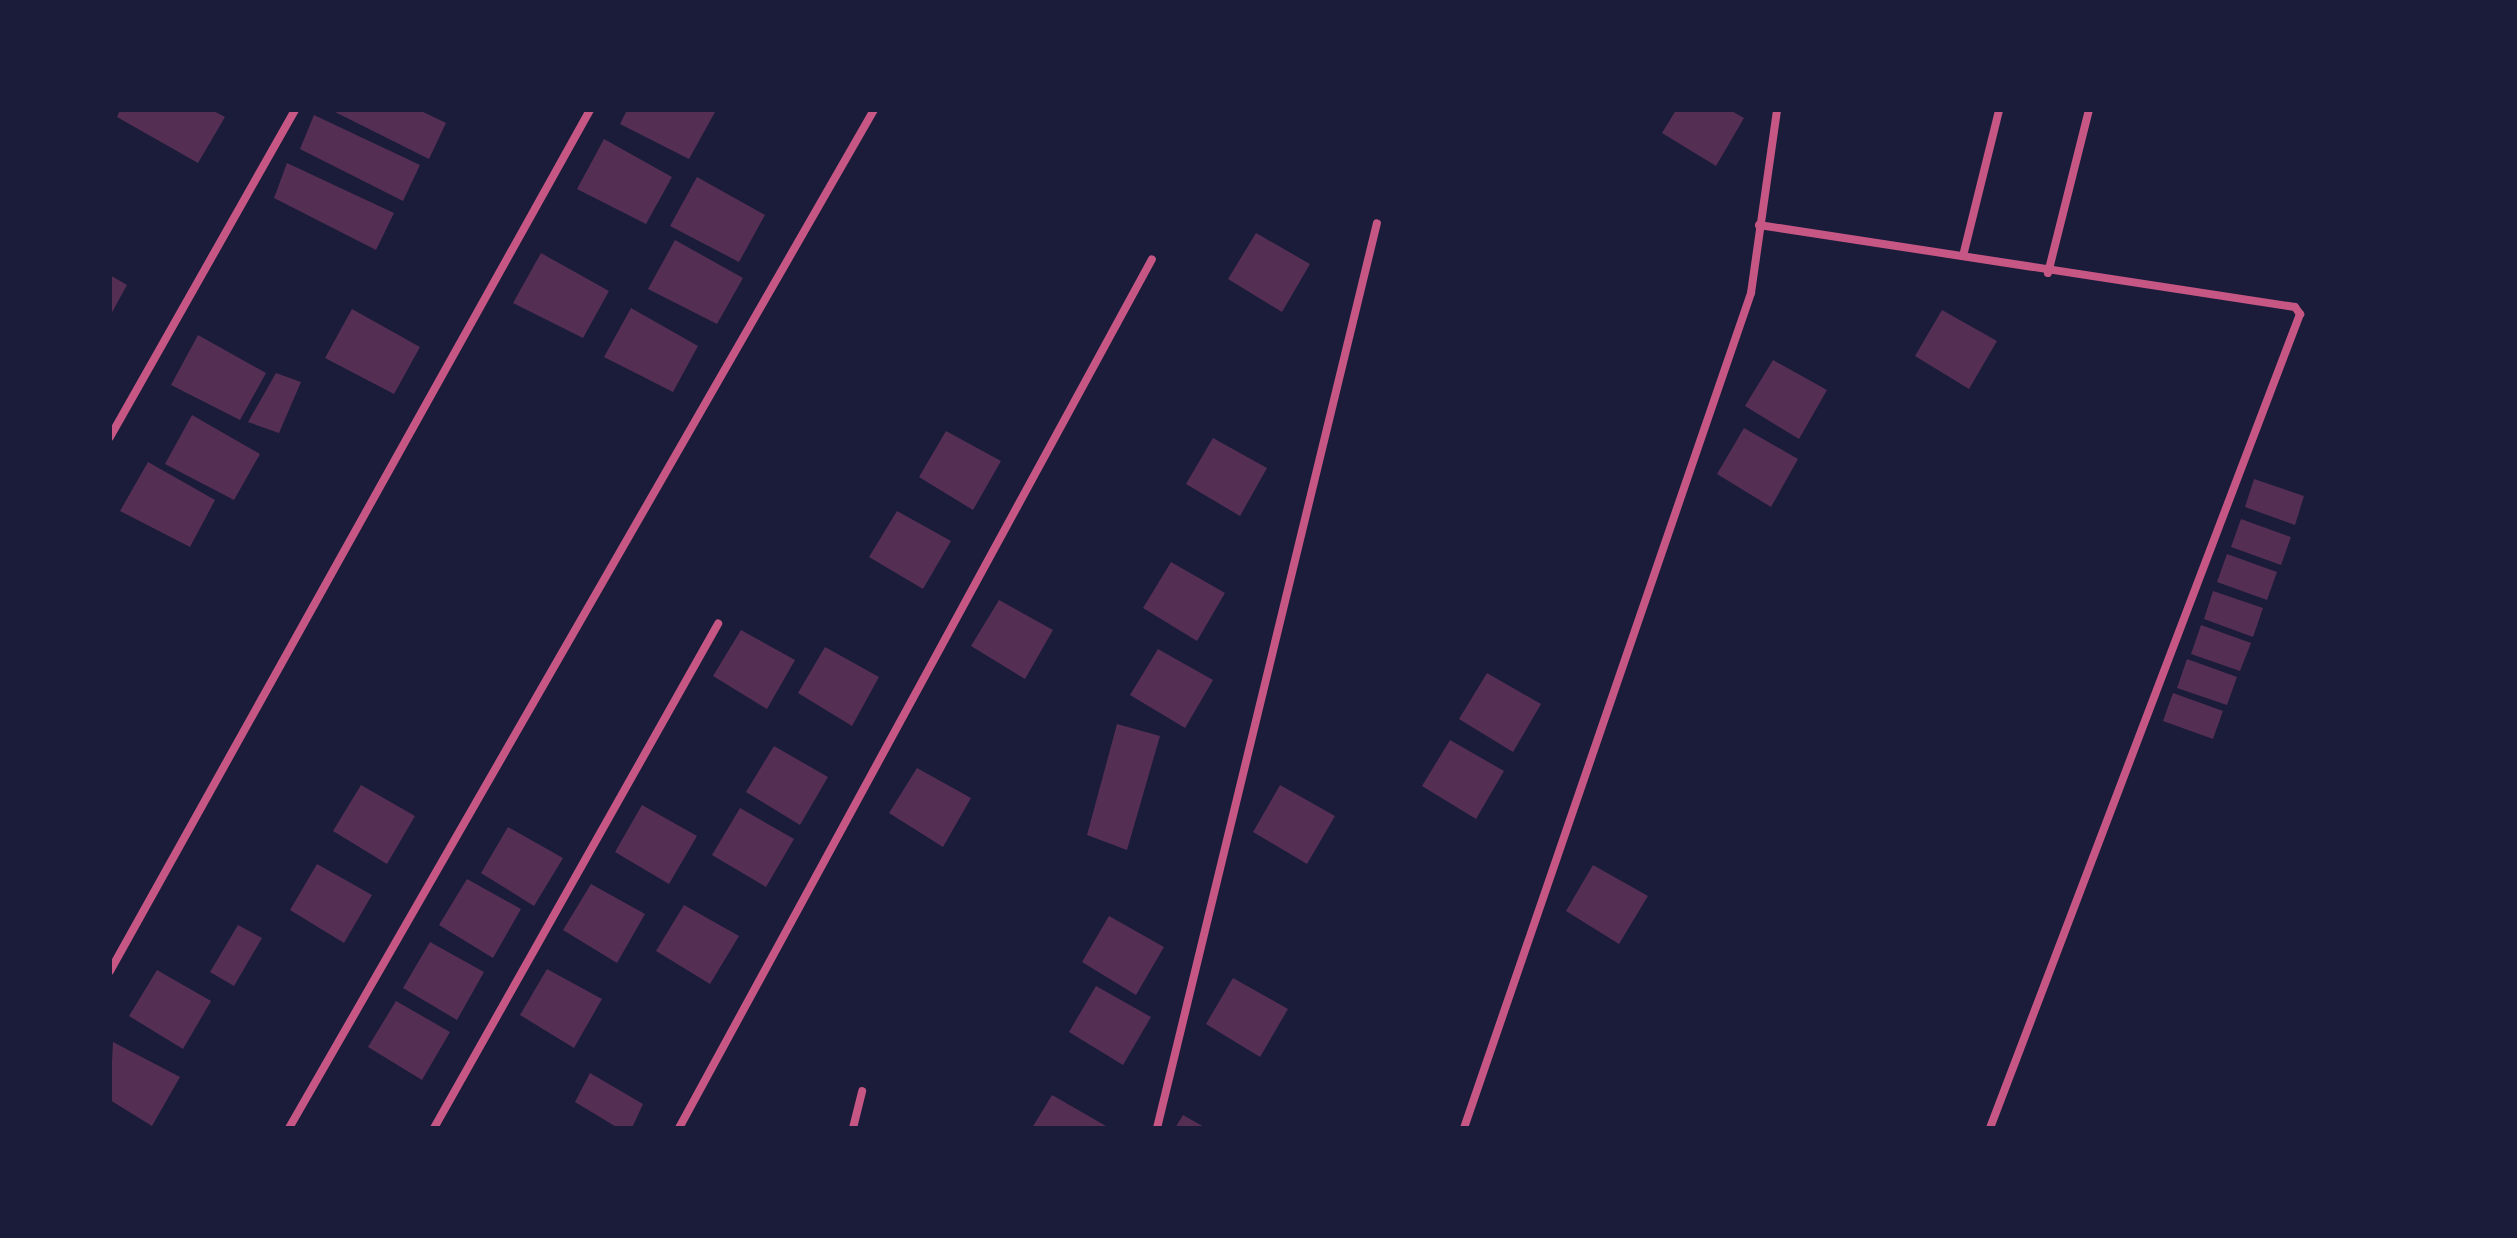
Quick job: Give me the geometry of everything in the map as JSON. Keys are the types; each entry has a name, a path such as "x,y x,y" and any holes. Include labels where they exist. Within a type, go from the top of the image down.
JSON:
{"street":[{"path":"110,437 295,110"},
{"path":"110,971 590,110"},
{"path":"289,1128 874,110"},
{"path":"1464,1128 1729,361 1756,273 1759,225 1777,110"},
{"path":"1963,256 1999,110"},
{"path":"2048,273 2089,110"},
{"path":"1157,1128 1377,223"},
{"path":"1759,225 1963,256 2048,273 2295,307 2301,325 1990,1128"},
{"path":"679,1128 1152,259"},
{"path":"434,1128 718,624"},
{"path":"853,1128 862,1091"}],"building":[{"path":"120,110 212,110 225,117 198,163 117,117"},
{"path":"331,110 419,110 446,123 429,159"},
{"path":"627,110 715,112 689,159 620,124"},
{"path":"1676,110 1730,110 1744,118 1716,166 1662,133"},
{"path":"314,115 420,165 403,201 300,149"},
{"path":"604,139 672,177 646,224 577,189"},
{"path":"287,163 394,213 376,250 274,198"},
{"path":"697,177 765,215 739,262 670,226"},
{"path":"1256,233 1310,264 1282,312 1228,279"},
{"path":"675,240 743,278 717,324 648,289"},
{"path":"541,253 609,291 583,338 513,303"},
{"path":"110,275 127,285 110,316"},
{"path":"631,308 698,346 673,392 604,357"},
{"path":"352,309 420,347 394,394 325,358"},
{"path":"1942,310 1997,341 1969,389 1915,356"},
{"path":"198,335 266,373 240,420 171,385"},
{"path":"1773,360 1827,390 1799,439 1745,406"},
{"path":"276,373 301,382 279,433 248,422"},
{"path":"192,415 260,454 234,500 165,464"},
{"path":"1744,428 1798,459 1771,507 1717,474"},
{"path":"946,431 1001,461 973,510 919,477"},
{"path":"1213,438 1267,468 1240,516 1186,484"},
{"path":"148,462 215,500 190,547 120,511"},
{"path":"2254,479 2304,496 2295,525 2245,507"},
{"path":"897,511 951,541 923,589 869,557"},
{"path":"2241,519 2291,537 2281,565 2231,547"},
{"path":"2227,554 2277,572 2267,600 2217,582"},
{"path":"1171,562 1225,593 1197,641 1143,608"},
{"path":"2213,591 2263,608 2253,637 2204,619"},
{"path":"999,600 1053,630 1025,679 971,646"},
{"path":"2201,625 2251,643 2240,671 2191,654"},
{"path":"741,630 795,660 767,709 713,676"},
{"path":"825,647 879,677 852,726 798,693"},
{"path":"1158,649 1213,680 1185,728 1130,695"},
{"path":"2187,659 2237,677 2227,705 2177,688"},
{"path":"1487,673 1541,704 1513,752 1459,719"},
{"path":"2173,693 2223,711 2213,739 2163,721"},
{"path":"1117,724 1160,736 1127,850 1087,835"},
{"path":"1450,740 1504,771 1476,819 1422,786"},
{"path":"774,746 828,777 800,825 746,792"},
{"path":"917,768 971,798 943,847 889,813"},
{"path":"361,785 415,816 387,864 333,831"},
{"path":"1280,785 1335,816 1307,864 1253,832"},
{"path":"642,805 697,836 669,884 615,852"},
{"path":"740,808 794,839 766,887 712,855"},
{"path":"508,827 563,858 534,906 481,873"},
{"path":"317,864 372,895 344,943 290,910"},
{"path":"1593,865 1648,896 1619,944 1566,911"},
{"path":"467,879 521,909 493,958 439,925"},
{"path":"591,884 645,914 617,963 563,930"},
{"path":"684,905 739,936 710,984 656,951"},
{"path":"1109,916 1164,947 1136,995 1082,962"},
{"path":"238,925 262,938 234,986 210,972"},
{"path":"430,942 484,972 457,1020 403,988"},
{"path":"547,969 602,999 574,1048 520,1015"},
{"path":"157,970 211,1001 183,1049 129,1016"},
{"path":"1233,978 1288,1009 1260,1057 1206,1024"},
{"path":"1096,986 1151,1017 1123,1065 1069,1032"},
{"path":"396,1001 450,1032 422,1080 368,1047"},
{"path":"113,1042 180,1077 152,1126 110,1100"},
{"path":"590,1073 643,1104 632,1128 618,1128 575,1102"},
{"path":"1052,1095 1106,1126 1105,1128 1032,1128"},
{"path":"1183,1115 1206,1128 1175,1128"}]}
